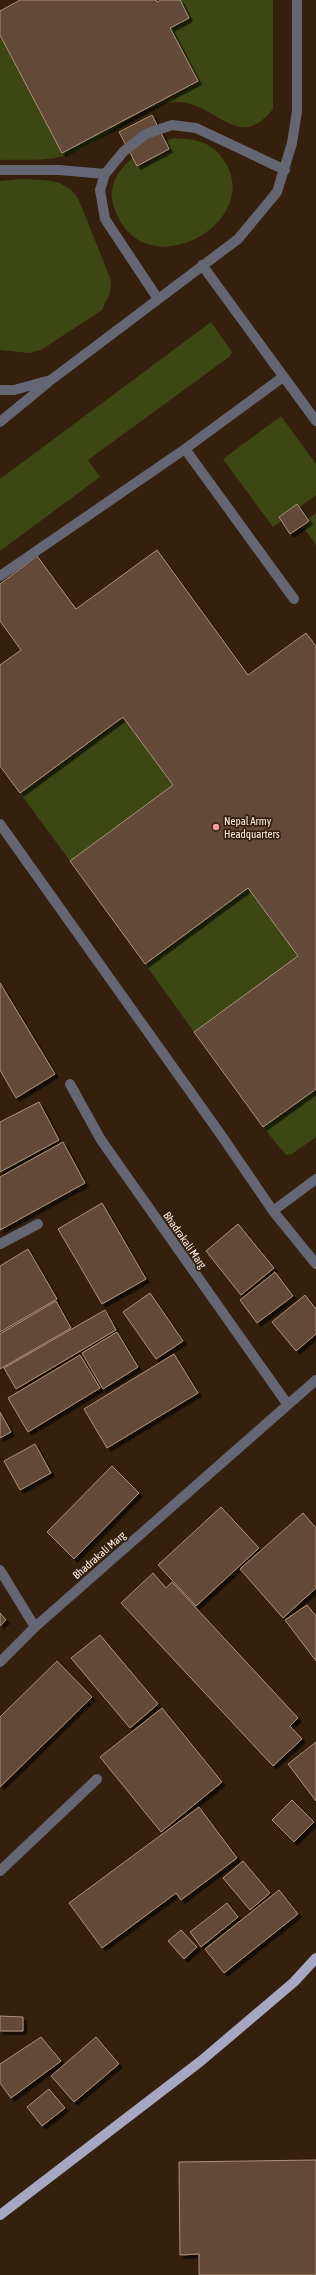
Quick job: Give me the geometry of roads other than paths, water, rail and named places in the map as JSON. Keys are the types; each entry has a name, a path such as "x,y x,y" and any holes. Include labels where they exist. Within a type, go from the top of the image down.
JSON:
{"main road":[{"path":"0,2215 202,2061 314,1964"}],"lane":[{"path":"0,422 51,380 238,239 255,221 277,192 285,170 292,143 297,111 297,0"},
{"path":"158,299 105,219 100,190 104,174 124,151 146,134 172,125 196,128 285,170"},
{"path":"0,170 59,170 104,174"},
{"path":"202,265 316,421"},
{"path":"0,576 185,449 283,377"},
{"path":"0,390 14,390 51,380"},
{"path":"185,449 294,599"},
{"path":"0,824 219,1132 273,1211 316,1264"},
{"name":"Bhadrakali Marg","path":"70,1084 106,1146 288,1405"},
{"path":"273,1211 316,1179"},
{"path":"0,1244 38,1224"},
{"name":"Bhadrakali Marg","path":"0,1662 35,1627 316,1380"},
{"path":"0,1570 35,1627"},
{"path":"0,1870 97,1779"}],"place":[{"name":"Nepal Army Headquarters","path":"216,827"}]}
